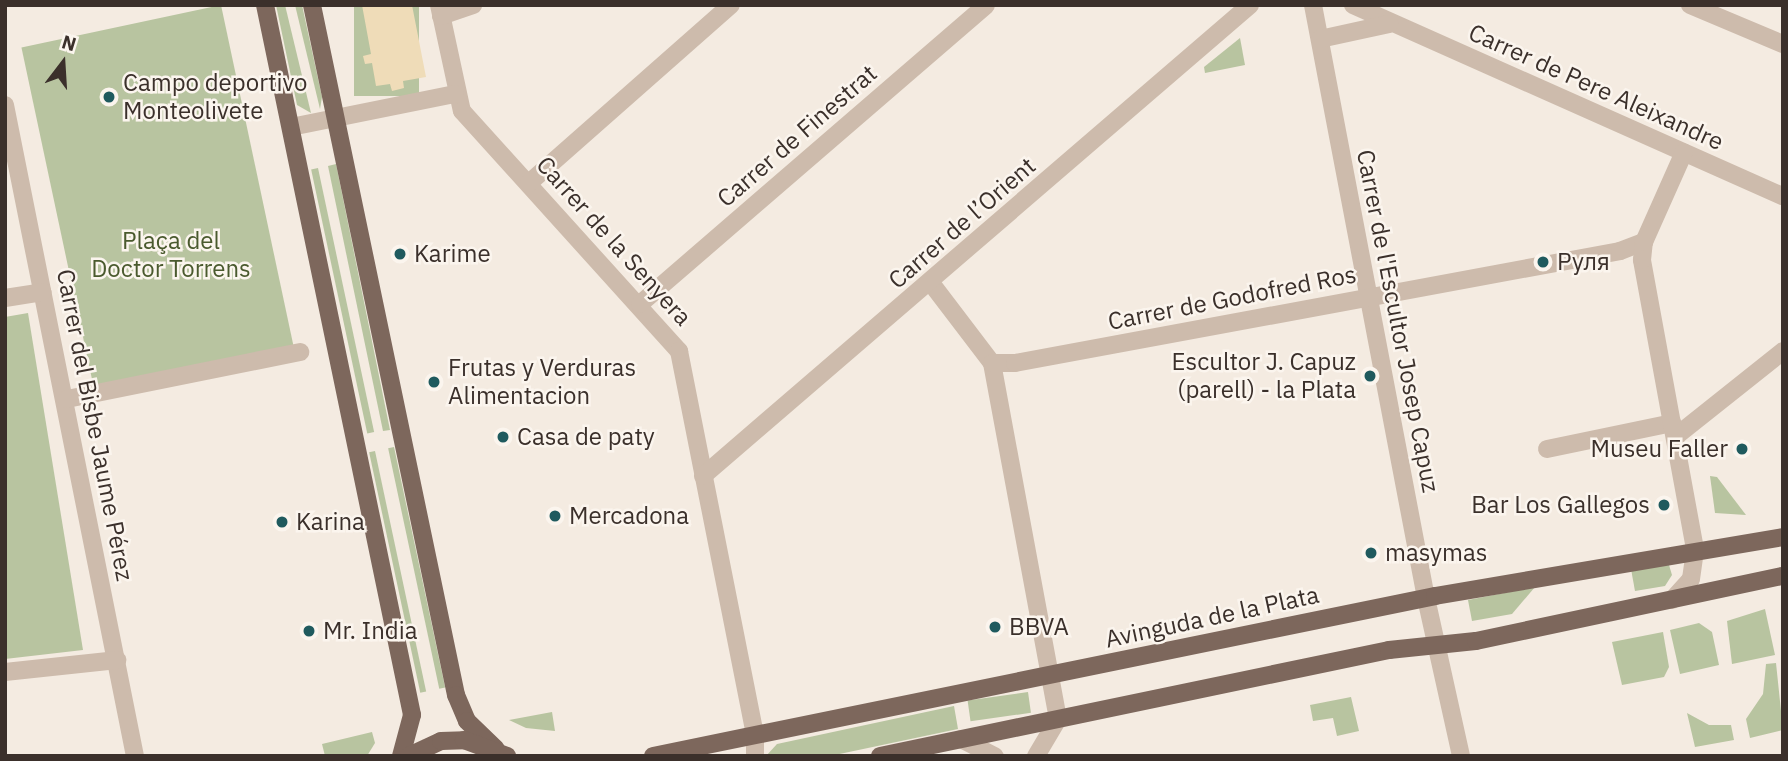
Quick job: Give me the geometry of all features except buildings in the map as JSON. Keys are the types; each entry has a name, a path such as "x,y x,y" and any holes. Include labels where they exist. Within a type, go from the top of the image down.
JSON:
{"main road":[{"path":"265,5 412,715 401,756"},
{"path":"312,5 456,695 467,721 504,754"},
{"name":"Avinguda de la Plata","path":"653,756 1426,598 1695,549 1720,550 1783,537"},
{"path":"880,756 1389,650 1437,645 1783,576"},
{"path":"409,756 441,741 464,740 504,754"}],"street":[{"path":"440,10 473,5"},
{"path":"529,183 731,5"},
{"name":"Carrer de Finestrat","path":"640,304 986,5"},
{"name":"Carrer de l’Orient","path":"703,476 931,283 1250,5"},
{"name":"Carrer de l'Escultor Josep Capuz","path":"1313,5 1426,598 1461,756"},
{"name":"Carrer de Pere Aleixandre","path":"1353,5 1389,24 1783,196"},
{"path":"1690,5 1783,44"},
{"name":"Carrer de la Senyera","path":"440,10 455,94 462,111 640,304 679,351 755,735 755,756"},
{"path":"1320,39 1389,24"},
{"path":"291,127 337,120 455,94"},
{"name":"Carrer del Bisbe Jaume Pérez","path":"5,105 67,399 135,756"},
{"path":"1672,600 1691,579 1695,549 1644,275 1644,243 1684,152"},
{"name":"Carrer de Godofred Ros","path":"992,363 1015,363 1368,298 1644,243"},
{"path":"931,283 992,363 1058,719 1036,756"},
{"path":"5,299 43,292"},
{"path":"1547,449 1674,430 1783,351"},
{"path":"67,399 300,352"},
{"path":"5,672 117,660"},
{"path":"961,739 995,756"}],"green space":[{"name":"Plaça del Doctor Torrens","path":"221,5 294,346 94,389 21,47"},
{"path":"276,5 285,5 311,113 297,105"},
{"path":"295,5 302,5 322,97 320,109"},
{"path":"354,5 419,5 419,96 354,96"},
{"path":"1240,38 1245,65 1205,73 1204,67"},
{"path":"336,164 390,430 383,431 328,166"},
{"path":"318,168 374,432 367,434 311,169"},
{"path":"28,313 83,650 5,659 5,317"},
{"path":"394,447 445,688 439,689 388,448"},
{"path":"375,451 426,692 420,693 369,452"},
{"path":"1710,476 1717,477 1746,515 1715,513"},
{"path":"1669,565 1672,575 1665,586 1635,591 1631,569"},
{"path":"1535,587 1512,614 1472,621 1468,600"},
{"path":"1765,609 1775,655 1732,664 1727,621"},
{"path":"1699,623 1712,632 1719,665 1680,674 1670,630"},
{"path":"1663,632 1669,667 1664,677 1622,685 1612,642"},
{"path":"1776,663 1783,730 1750,738 1746,719 1763,694 1766,664"},
{"path":"1028,692 1031,713 971,721 968,700"},
{"path":"1351,697 1359,731 1337,736 1333,718 1313,721 1310,705"},
{"path":"954,706 958,729 830,756 766,756 777,744"},
{"path":"552,712 555,731 526,728 509,720"},
{"path":"1687,713 1709,725 1731,725 1734,740 1695,747"},
{"path":"372,732 375,743 367,756 325,756 322,744"}],"sand":[{"path":"362,5 412,5 426,77 403,81 404,88 392,91 390,84 376,86 372,63 365,64 363,56 371,54"}],"place":[{"name":"Campo deportivo Monteolivete","path":"109,97"},
{"name":"Karime","path":"400,254"},
{"name":"Руля","path":"1543,262"},
{"name":"Escultor J. Capuz (parell) - la Plata","path":"1370,376"},
{"name":"Frutas y Verduras Alimentacion","path":"434,382"},
{"name":"Casa de paty","path":"503,437"},
{"name":"Museu Faller","path":"1742,449"},
{"name":"Bar Los Gallegos","path":"1664,505"},
{"name":"Mercadona","path":"555,516"},
{"name":"Karina","path":"282,522"},
{"name":"masymas","path":"1371,553"},
{"name":"BBVA","path":"995,627"},
{"name":"Mr. India","path":"309,631"}]}
